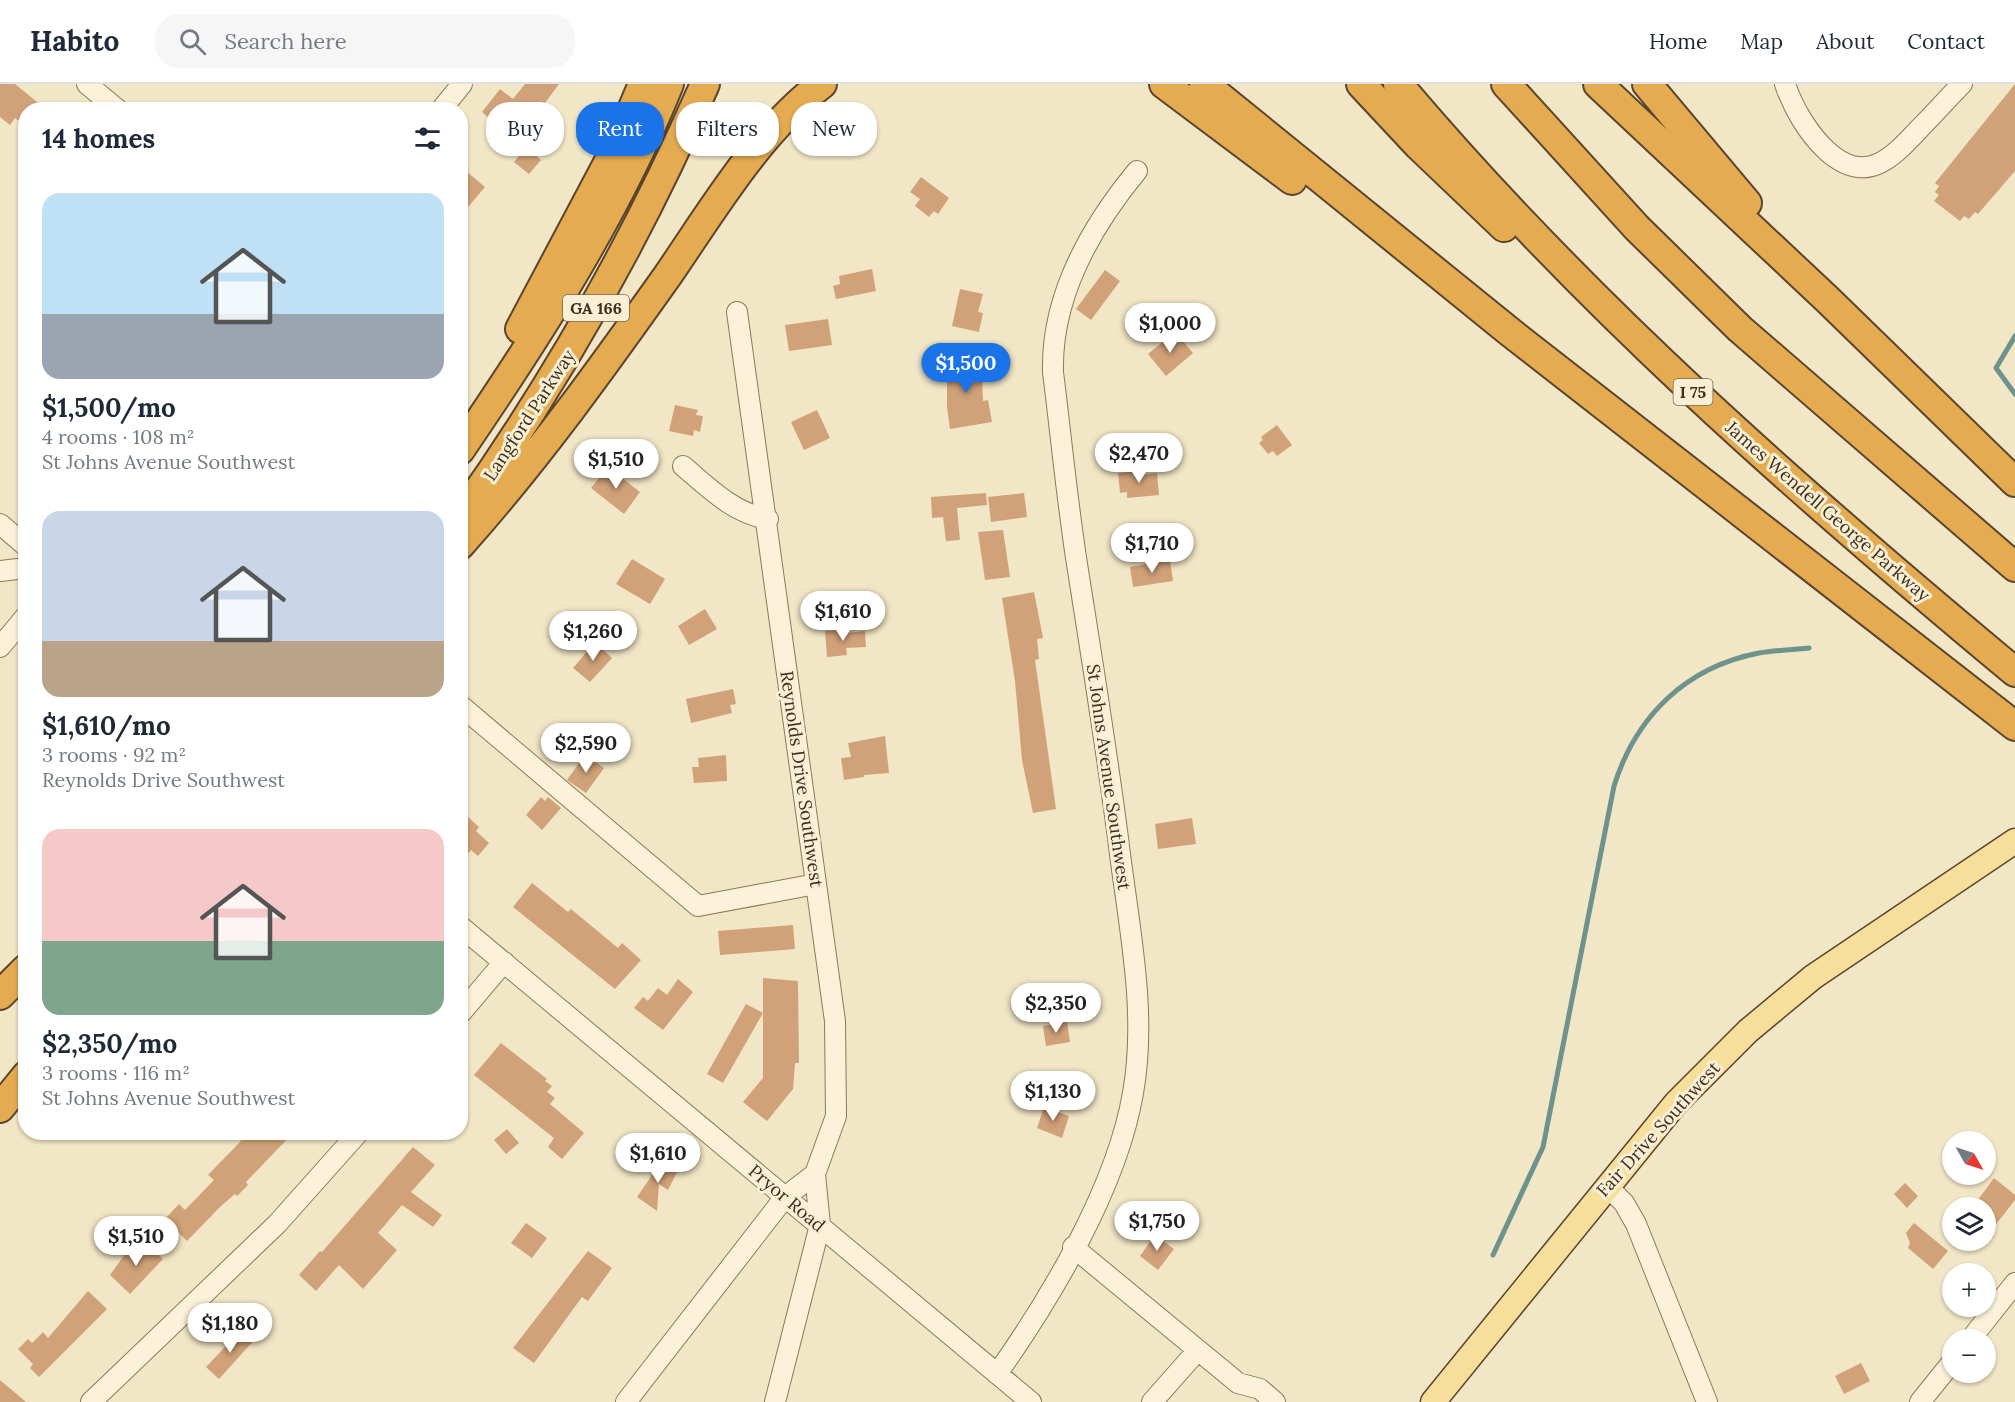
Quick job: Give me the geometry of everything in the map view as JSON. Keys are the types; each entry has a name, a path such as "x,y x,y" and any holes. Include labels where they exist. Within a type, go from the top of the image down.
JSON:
{"highway":[{"path":"468,431 616,148 643,84"},
{"name":"Langford Parkway","path":"468,438 540,330 600,228 669,84"},
{"name":"Langford Parkway","path":"468,506 493,471 596,307 650,205 705,84"},
{"path":"468,536 513,486 752,157 799,103 822,84"},
{"path":"1164,84 1288,177 1510,332"},
{"path":"1204,84 1510,332 2015,726"},
{"path":"1362,84 1491,216 1703,402"},
{"name":"James Wendell George Parkway","path":"1398,84 1557,259 1703,402 2015,672"},
{"path":"1506,84 1637,228 1740,329 2015,567"},
{"path":"1598,84 1827,299 2015,482"},
{"path":"1647,84 1827,299"},
{"path":"0,995 18,977"},
{"path":"0,1108 18,1086"}],"main road":[{"name":"Fair Drive Southwest","path":"1433,1402 1684,1094 1748,1031 1814,977 2015,841"}],"street":[{"path":"87,84 108,102"},
{"path":"447,102 462,84"},
{"path":"1785,84 1808,129 1820,144 1848,165 1868,168 1882,164 1896,153 1962,84"},
{"name":"St Johns Avenue Southwest","path":"998,1374 1032,1325 1100,1197 1120,1146 1133,1094 1138,1046 1138,999 1108,757 1077,561 1053,372 1052,344 1061,301 1087,246 1113,200 1137,171"},
{"name":"Reynolds Drive Southwest","path":"737,312 768,519 835,1021 836,1116 816,1173"},
{"path":"683,466 734,508 750,516 768,519"},
{"path":"0,524 18,539"},
{"path":"0,572 18,569"},
{"path":"0,647 18,626"},
{"path":"468,712 698,906 816,884"},
{"name":"Pryor Road","path":"468,933 1031,1402"},
{"path":"468,1005 504,962"},
{"path":"91,1402 277,1224 351,1140"},
{"path":"626,1402 785,1197 816,1173"},
{"path":"775,1402 820,1225 816,1173"},
{"path":"1607,1186 1624,1203 1636,1224 1707,1402"},
{"path":"1074,1247 1238,1383 1260,1389 1275,1402"},
{"path":"1979,1329 2015,1283"},
{"path":"1152,1402 1198,1350"},
{"path":"1920,1402 1942,1375"}],"building":[{"path":"0,84 15,84 37,102 18,102 18,120 15,118 10,125 0,117"},
{"path":"525,84 559,84 546,102 490,102 500,89 513,99"},
{"path":"2015,84 2015,171 1978,214 1975,212 1969,219 1964,216 1960,221 1934,201 1939,195 1935,192 1939,186 1935,183"},
{"path":"519,156 536,156 541,160 529,174 514,162"},
{"path":"468,173 485,187 468,207"},
{"path":"921,177 949,198 938,214 934,211 929,217 915,206 920,199 910,192"},
{"path":"872,269 876,291 836,299 833,286 840,284 839,276"},
{"path":"1105,270 1120,281 1091,320 1076,309"},
{"path":"960,289 983,294 978,312 983,313 979,332 952,326"},
{"path":"828,319 832,345 789,351 785,325"},
{"path":"1175,332 1193,353 1166,376 1148,354"},
{"path":"947,359 981,359 983,401 988,400 992,422 950,429 947,407"},
{"path":"675,405 698,410 696,415 703,416 700,432 694,430 693,436 669,431"},
{"path":"817,410 830,438 804,450 791,422"},
{"path":"1277,425 1292,445 1277,456 1273,451 1268,454 1259,443 1263,440 1261,437"},
{"path":"608,467 640,492 624,514 591,488"},
{"path":"1139,471 1139,475 1157,473 1159,495 1127,498 1127,492 1120,493 1118,473"},
{"path":"986,493 987,505 957,508 960,540 946,541 943,517 932,518 931,497"},
{"path":"1024,493 1027,517 991,522 988,497"},
{"path":"1003,530 1010,577 985,580 978,532"},
{"path":"632,559 665,579 650,604 616,584"},
{"path":"1170,560 1173,581 1133,587 1130,567"},
{"path":"1034,592 1043,638 1037,639 1039,659 1035,660 1056,809 1033,813 1022,760 1015,681 1002,598"},
{"path":"705,609 717,629 689,645 678,626"},
{"path":"846,629 846,633 865,631 866,647 846,648 847,655 827,657 825,631"},
{"path":"595,642 612,658 590,682 573,668"},
{"path":"733,689 736,704 730,705 732,713 691,723 686,699"},
{"path":"885,736 889,773 864,775 864,777 844,780 841,758 851,757 848,743"},
{"path":"585,755 604,768 586,793 567,780"},
{"path":"726,755 727,781 694,783 692,767 699,767 698,758"},
{"path":"541,797 545,801 548,797 561,808 542,830 526,815"},
{"path":"468,817 479,827 476,831 489,843 478,856 471,850 468,854"},
{"path":"1192,818 1196,844 1158,849 1155,824"},
{"path":"532,883 568,912 571,909 618,948 622,943 641,960 615,989 513,907"},
{"path":"793,925 795,949 720,955 718,931"},
{"path":"763,978 798,981 799,1063 795,1063 793,1089 767,1121 743,1102 763,1078"},
{"path":"678,979 693,992 663,1030 634,1008 643,997 648,1001 658,988 667,995"},
{"path":"746,1004 763,1013 723,1083 707,1074"},
{"path":"1067,1022 1070,1042 1046,1046 1043,1026"},
{"path":"501,1043 547,1079 545,1081 552,1086 547,1092 555,1098 550,1104 584,1133 562,1159 548,1147 554,1138 474,1075"},
{"path":"1044,1107 1069,1116 1062,1138 1037,1128"},
{"path":"507,1129 519,1143 506,1154 494,1140"},
{"path":"286,1140 246,1182 248,1185 237,1196 235,1194 221,1206 187,1241 165,1219 179,1204 185,1210 214,1180 208,1175 241,1141"},
{"path":"413,1147 435,1165 411,1192 442,1215 433,1227 402,1205 378,1233 397,1250 363,1289 339,1265 316,1291 299,1275 320,1251 322,1252"},
{"path":"663,1159 678,1170 668,1190 659,1184 657,1211 637,1197"},
{"path":"1996,1180 2015,1195 2015,1200 1996,1224 1996,1197 1980,1197 1989,1185 1996,1185"},
{"path":"1905,1183 1918,1196 1907,1208 1894,1194"},
{"path":"526,1223 547,1238 532,1258 511,1243"},
{"path":"1914,1223 1942,1246 1942,1251 1948,1251 1933,1269 1908,1248 1910,1243 1906,1233"},
{"path":"1155,1235 1174,1249 1158,1270 1140,1256"},
{"path":"144,1241 163,1259 130,1294 110,1275 128,1250 131,1254"},
{"path":"588,1251 612,1268 588,1301 582,1297 534,1363 513,1348"},
{"path":"88,1291 107,1309 39,1377 30,1368 33,1364 18,1349 28,1339 32,1343 43,1332 48,1338"},
{"path":"243,1328 255,1339 219,1379 206,1367"},
{"path":"1861,1363 1870,1381 1844,1394 1835,1376"},
{"path":"0,1380 26,1402 0,1402"}],"waterway":[{"path":"2015,336 1996,368 2015,394"},
{"path":"1493,1255 1543,1147 1614,786 1624,761 1650,717 1667,698 1687,683 1733,660 1765,652 1809,648"}]}
